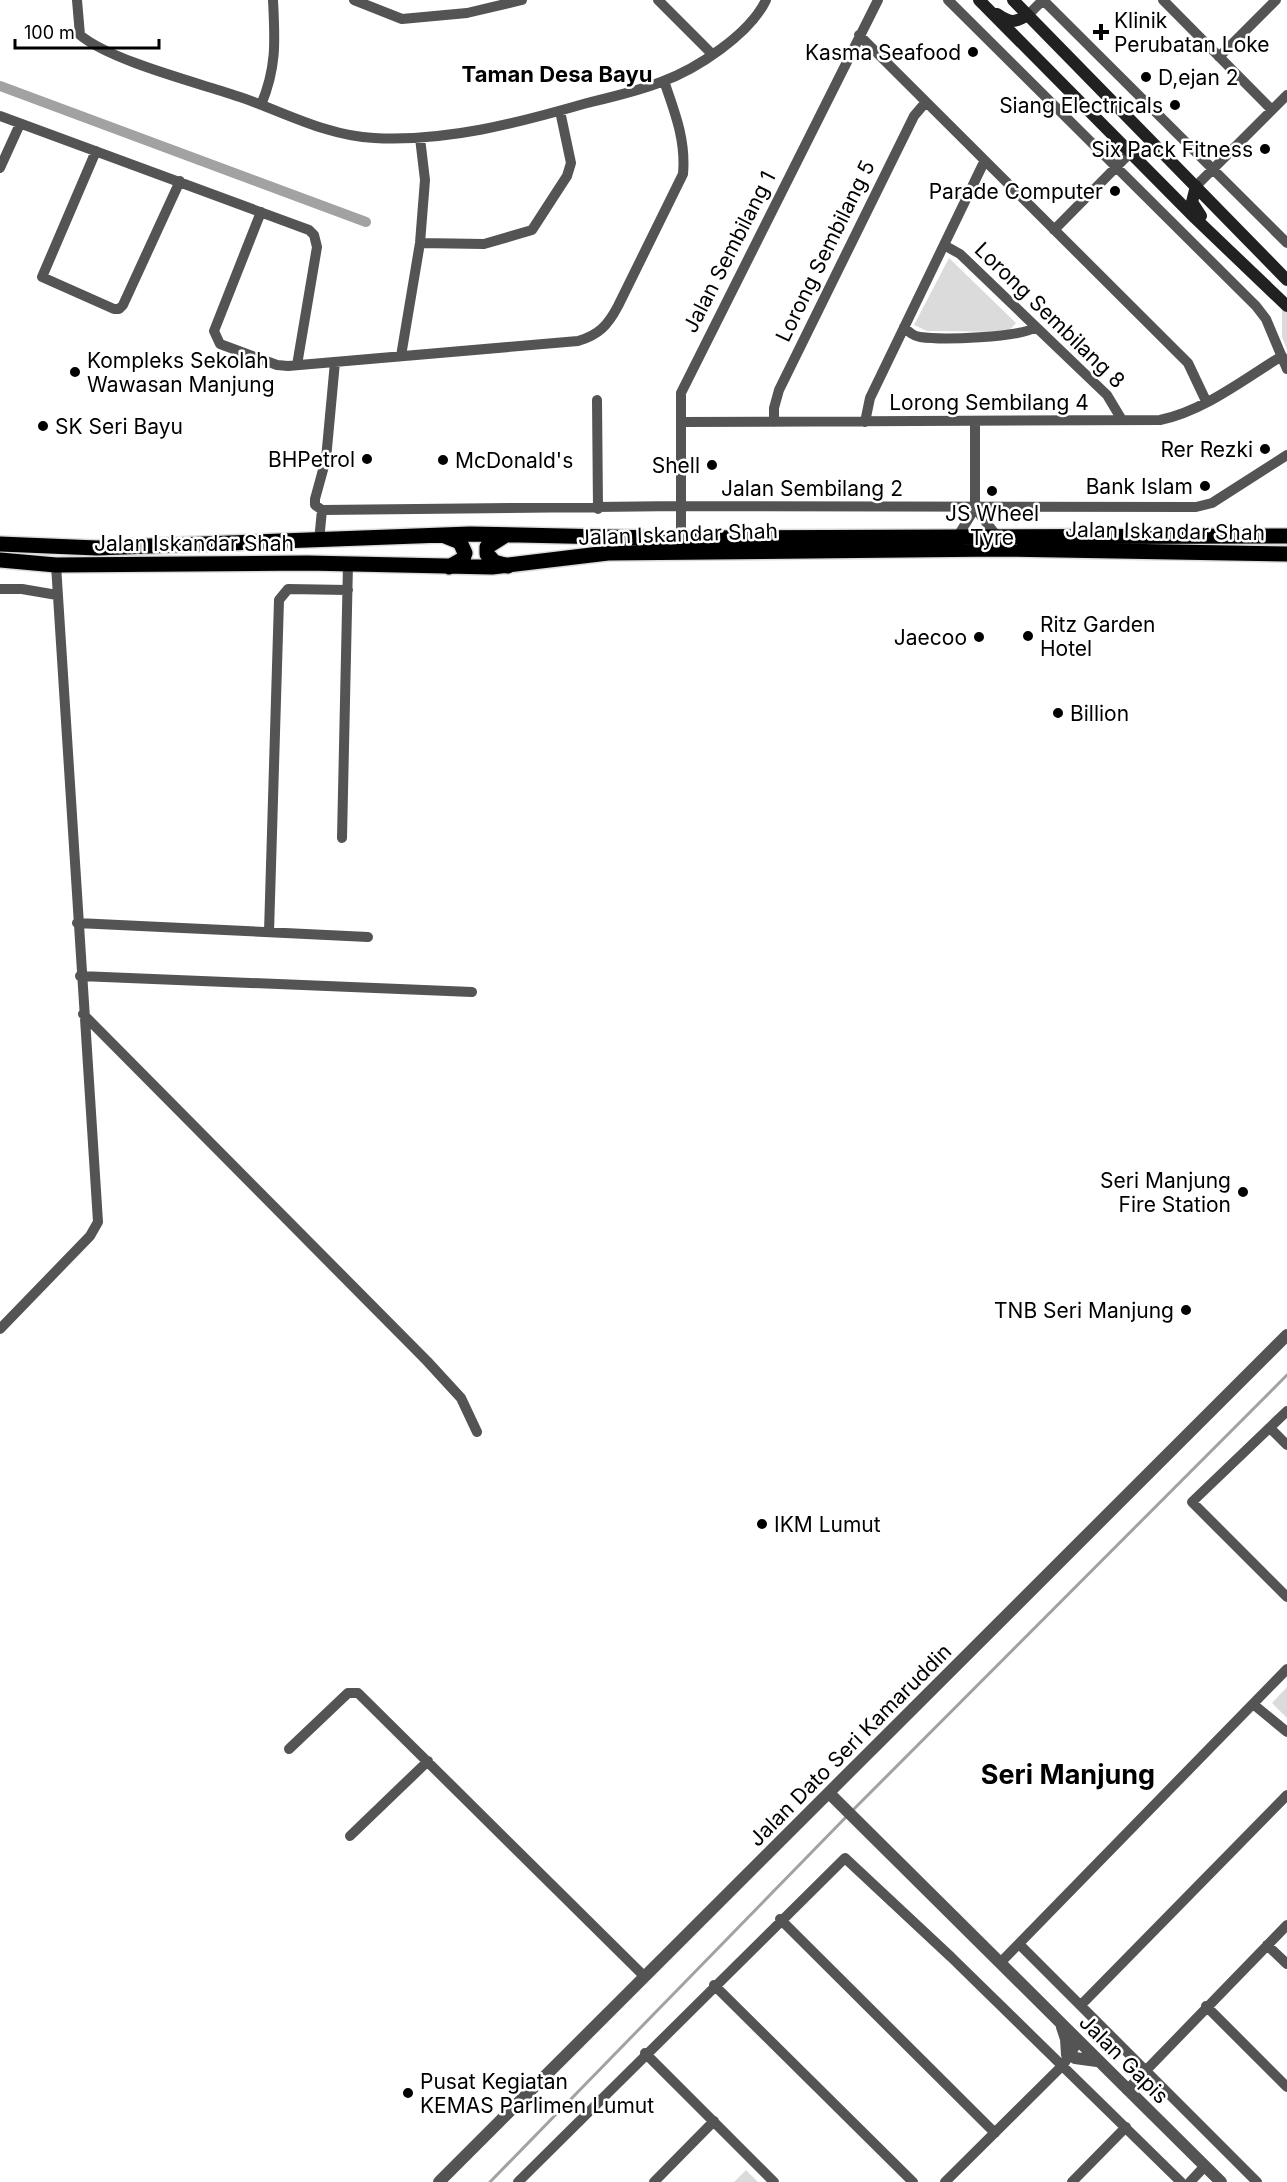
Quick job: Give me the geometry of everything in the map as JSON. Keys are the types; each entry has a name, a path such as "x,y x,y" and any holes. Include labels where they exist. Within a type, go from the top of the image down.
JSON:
{"main road":[{"path":"1013,0 1287,280"},
{"path":"981,2 1007,21 1016,22 1028,15"},
{"path":"981,2 1130,153 1287,306"},
{"path":"1196,186 1192,197 1195,208 1228,250"},
{"path":"507,534 487,547 487,554 494,562 508,566"},
{"name":"Jalan Iskandar Shah","path":"0,544 97,548 507,534 681,537 1287,535"},
{"path":"442,535 464,547 463,559 449,567"},
{"name":"Jalan Iskandar Shah","path":"0,560 56,565 348,564 449,567 508,566 608,553 1001,549 1287,554"}],"street":[{"path":"77,0 80,35 88,42 119,56 327,130 372,138 420,138 482,129 560,111 664,81 739,37 754,21 766,0"},
{"path":"261,105 272,80 275,61 273,0"},
{"path":"356,0 402,19 467,13 522,0"},
{"path":"467,0 467,13"},
{"path":"658,0 712,54"},
{"name":"Jalan Sembilang 1","path":"681,537 681,393 878,0"},
{"path":"948,0 1256,306 1266,319 1287,369"},
{"path":"1028,15 1043,0 1287,243"},
{"path":"1163,0 1272,110"},
{"path":"1219,57 1275,0"},
{"path":"859,36 1188,363 1206,401"},
{"path":"261,212 214,324 215,338 220,344 276,365 578,341 596,336 609,322 683,174 685,153 681,127 664,81"},
{"path":"1196,186 1214,171 1287,95"},
{"name":"Lorong Sembilang 5","path":"774,422 774,408 791,364 914,116 925,103"},
{"path":"420,243 484,244 532,230 567,176 571,163 560,111"},
{"path":"0,116 309,230 316,241 297,365"},
{"path":"0,168 20,124"},
{"path":"401,356 420,243 425,180 420,138"},
{"path":"96,151 42,277 114,309 119,309 123,305 180,182"},
{"path":"1054,230 1130,153"},
{"path":"865,422 870,398 984,162"},
{"name":"Lorong Sembilang 8","path":"944,245 960,254 1113,402 1122,420"},
{"path":"904,327 919,337 1007,336 1027,333 1036,327"},
{"name":"Lorong Sembilang 4","path":"681,422 1160,420 1177,416 1206,401 1282,356"},
{"path":"319,541 322,510 315,505 315,499 326,459 335,362"},
{"path":"597,400 598,508"},
{"path":"958,536 975,508 975,421"},
{"name":"Jalan Sembilang 2","path":"322,510 1196,507 1212,503 1287,455"},
{"path":"975,508 996,535"},
{"path":"342,838 348,564"},
{"path":"0,1329 90,1236 98,1222 80,976 56,565"},
{"path":"0,589 22,589 57,595"},
{"path":"268,932 279,600 284,591 288,589 348,590"},
{"path":"77,923 368,937"},
{"path":"80,976 472,992"},
{"path":"83,1014 427,1360 460,1398 477,1432"},
{"name":"Jalan Dato Seri Kamaruddin","path":"440,2182 1287,1335"},
{"path":"1287,1411 1192,1502 1287,1597"},
{"path":"1270,1428 1287,1445"},
{"path":"1000,1963 1287,1669"},
{"path":"290,1749 353,1691 428,1761 645,1977"},
{"path":"1253,1704 1287,1732"},
{"path":"350,1836 428,1761"},
{"name":"Jalan Gapis","path":"829,1793 1221,2182"},
{"path":"1081,2005 1287,1795"},
{"path":"518,2182 841,1860 849,1860 1068,2060 1126,2127 1181,2182"},
{"path":"780,1919 995,2133"},
{"path":"1127,2090 1287,1925"},
{"path":"1019,1944 1257,2182"},
{"path":"1267,1945 1287,1964"},
{"path":"714,1986 913,2182"},
{"path":"1206,2006 1287,2087"},
{"path":"1061,2025 1066,2038 1068,2060"},
{"path":"945,2182 1082,2045"},
{"path":"645,2053 774,2182"},
{"path":"1068,2060 1098,2062"},
{"path":"654,2182 714,2121"},
{"path":"1072,2182 1126,2127"},
{"path":"1190,2182 1205,2166"}],"shaded area":[{"path":"949,258 1016,323 1008,332 927,331 914,325"},
{"path":"1282,307 1287,312 1287,350 1282,337"},
{"path":"1287,1687 1287,1718 1272,1703"},
{"path":"746,2170 758,2182 734,2182"}],"waterway":[{"path":"0,86 366,222"},
{"path":"852,1811 1287,1375"},
{"path":"490,2182 847,1816"}],"place":[{"name":"Klinik Perubatan Loke","path":"1101,32"},
{"name":"Kasma Seafood","path":"973,52"},
{"name":"D,ejan 2","path":"1146,77"},
{"name":"Siang Electricals","path":"1175,105"},
{"name":"Six Pack Fitness","path":"1265,149"},
{"name":"Parade Computer","path":"1115,191"},
{"name":"Kompleks Sekolah Wawasan Manjung","path":"75,372"},
{"name":"SK Seri Bayu","path":"43,426"},
{"name":"Rer Rezki","path":"1265,449"},
{"name":"BHPetrol","path":"367,459"},
{"name":"McDonald's","path":"443,460"},
{"name":"Shell","path":"712,465"},
{"name":"Bank Islam","path":"1205,486"},
{"name":"JS Wheel Tyre","path":"992,491"},
{"name":"Ritz Garden Hotel","path":"1028,636"},
{"name":"Jaecoo","path":"979,637"},
{"name":"Billion","path":"1058,713"},
{"name":"Seri Manjung Fire Station","path":"1243,1192"},
{"name":"TNB Seri Manjung","path":"1186,1310"},
{"name":"IKM Lumut","path":"762,1524"},
{"name":"Pusat Kegiatan KEMAS Parlimen Lumut","path":"408,2093"}],"district":[{"name":"Taman Desa Bayu","path":"557,74"},
{"name":"Seri Manjung","path":"1068,1774"}]}
